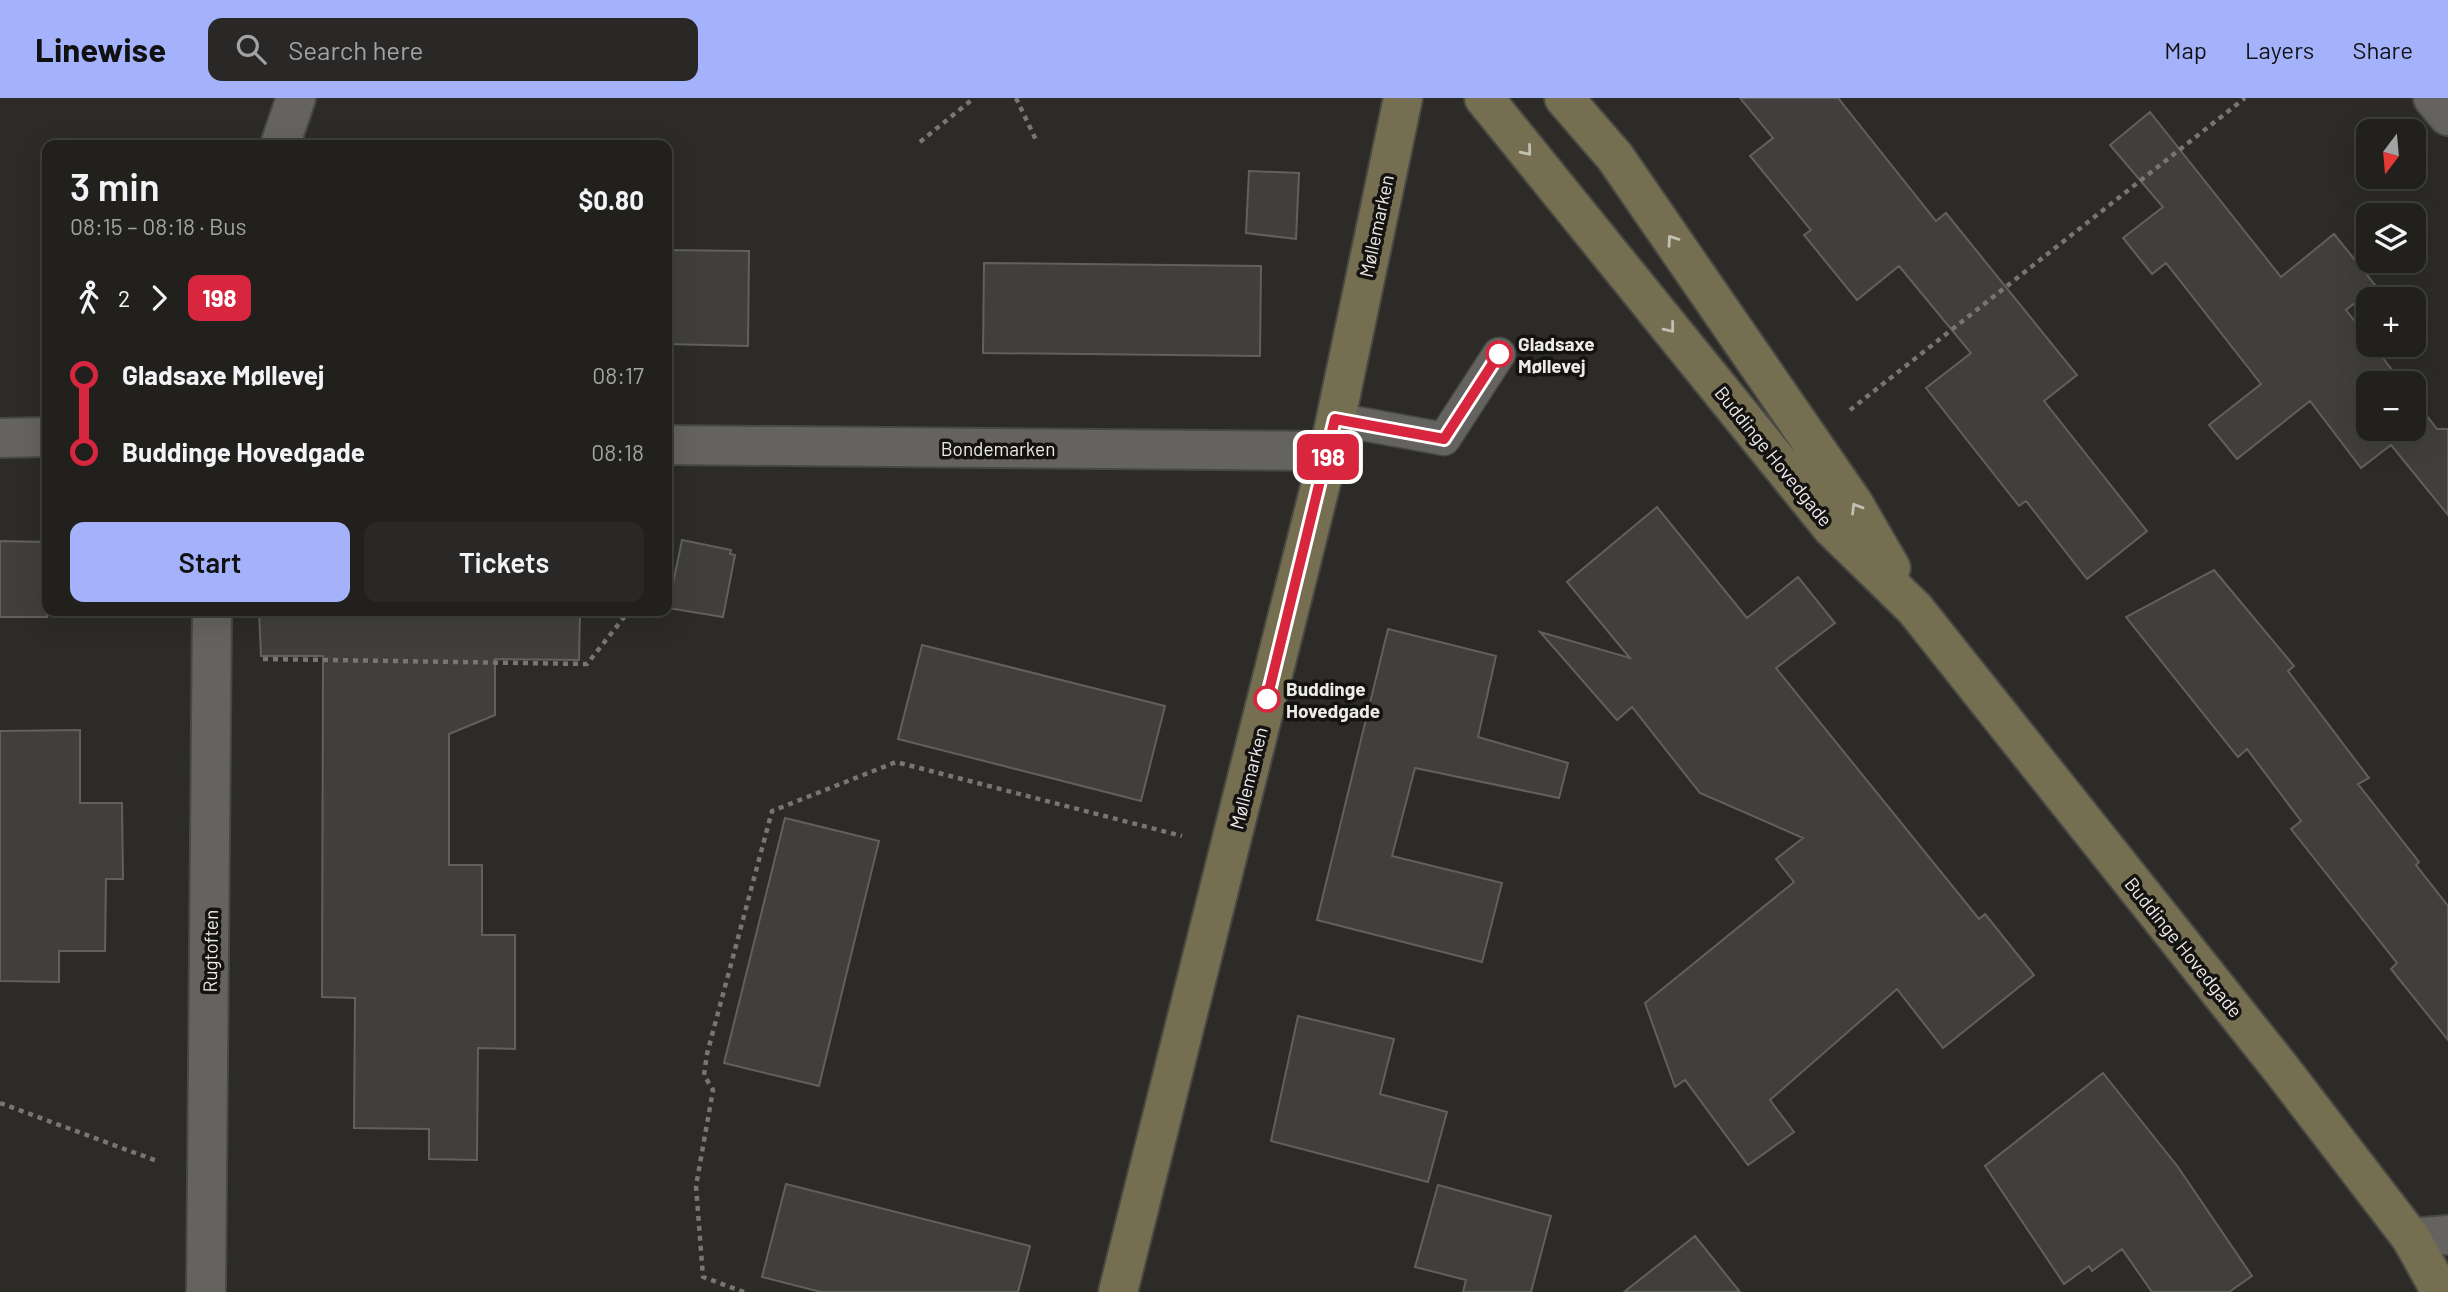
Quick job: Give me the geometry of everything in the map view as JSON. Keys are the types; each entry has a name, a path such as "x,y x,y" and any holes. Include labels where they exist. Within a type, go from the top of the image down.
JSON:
{"street":[{"path":"281,140 288,98"},
{"name":"Møllemarken","path":"1118,1292 1332,435 1403,98"},
{"name":"Buddinge Hovedgade","path":"1484,98 1832,528 1915,610 2282,1070 2430,1237 2441,1292"},
{"name":"Buddinge Hovedgade","path":"1563,98 1615,157 1811,441 1854,504 1915,610"},
{"path":"2434,98 2448,116"},
{"name":"Bondemarken","path":"672,445 1332,435"},
{"path":"0,438 42,437"},
{"name":"Rugtoften","path":"206,1292 212,616"}],"lane":[{"path":"1332,435 1444,439 1499,354"}],"path":[{"path":"920,142 974,98"},
{"path":"1016,98 1036,140"},
{"path":"1811,441 2245,98"},
{"path":"213,659 587,664 625,616"},
{"path":"744,1292 704,1278 696,1186 713,1090 704,1075 707,1054 772,811 896,762 1230,849"},
{"path":"0,1103 207,1180"}],"building":[{"path":"1740,98 1838,98 1936,221 1946,213 2077,375 2044,401 2147,531 2087,579 2026,501 2019,506 1926,388 1971,353 1899,266 1857,300 1804,235 1811,230 1750,156 1773,138"},
{"path":"2150,112 2281,277 2334,234 2356,261 2356,273 2366,273 2376,286 2356,287 2356,302 2346,310 2356,323 2356,357 2382,357 2393,371 2356,371 2356,441 2426,441 2426,415 2437,429 2448,429 2448,515 2391,445 2361,468 2310,401 2237,459 2209,425 2261,384 2166,263 2152,274 2123,238 2163,207 2110,145"},
{"path":"1249,171 1299,173 1296,239 1246,233"},
{"path":"672,250 749,251 748,346 672,344"},
{"path":"984,263 1261,266 1260,356 983,353"},
{"path":"1657,507 1747,618 1798,577 1835,623 1776,668 1979,919 1985,914 2034,975 1943,1048 1897,989 1770,1100 1794,1132 1748,1165 1685,1080 1675,1087 1645,1003 1794,882 1776,859 1803,838 1700,793 1632,707 1617,720 1540,632 1630,658 1567,582"},
{"path":"682,540 731,550 730,554 735,555 723,617 672,609 672,589"},
{"path":"0,541 42,542 42,616 47,617 0,617"},
{"path":"2214,570 2294,666 2288,671 2369,778 2358,784 2419,862 2416,865 2448,906 2448,1040 2391,969 2397,963 2291,829 2301,821 2247,749 2238,757 2126,617"},
{"path":"259,616 580,616 579,660 495,659 495,715 449,734 449,865 482,865 482,935 515,935 515,1049 478,1048 477,1160 429,1159 429,1129 354,1128 355,998 322,997 323,656 261,656"},
{"path":"1388,629 1496,656 1478,737 1568,763 1559,798 1415,768 1392,856 1502,883 1482,962 1317,920"},
{"path":"922,645 1165,706 1141,801 898,739"},
{"path":"80,730 80,803 122,803 123,879 106,879 105,951 59,951 59,982 0,981 0,731"},
{"path":"785,818 879,841 819,1086 724,1063"},
{"path":"1298,1016 1394,1039 1380,1094 1447,1112 1428,1182 1271,1141"},
{"path":"2103,1073 2178,1167 2252,1276 2229,1292 2152,1292 2122,1249 2092,1271 2089,1266 2064,1284 1985,1166"},
{"path":"786,1184 1030,1246 1018,1292 821,1292 762,1277"},
{"path":"1438,1185 1551,1216 1531,1292 1463,1292 1466,1280 1415,1267"},
{"path":"1695,1236 1740,1292 1624,1292"}],"bus line":[{"name":"198","path":"1267,699 1335,419 1444,439 1499,354"}],"place":[{"name":"Gladsaxe Møllevej","path":"1499,354"},
{"name":"Buddinge Hovedgade","path":"1267,699"}]}
